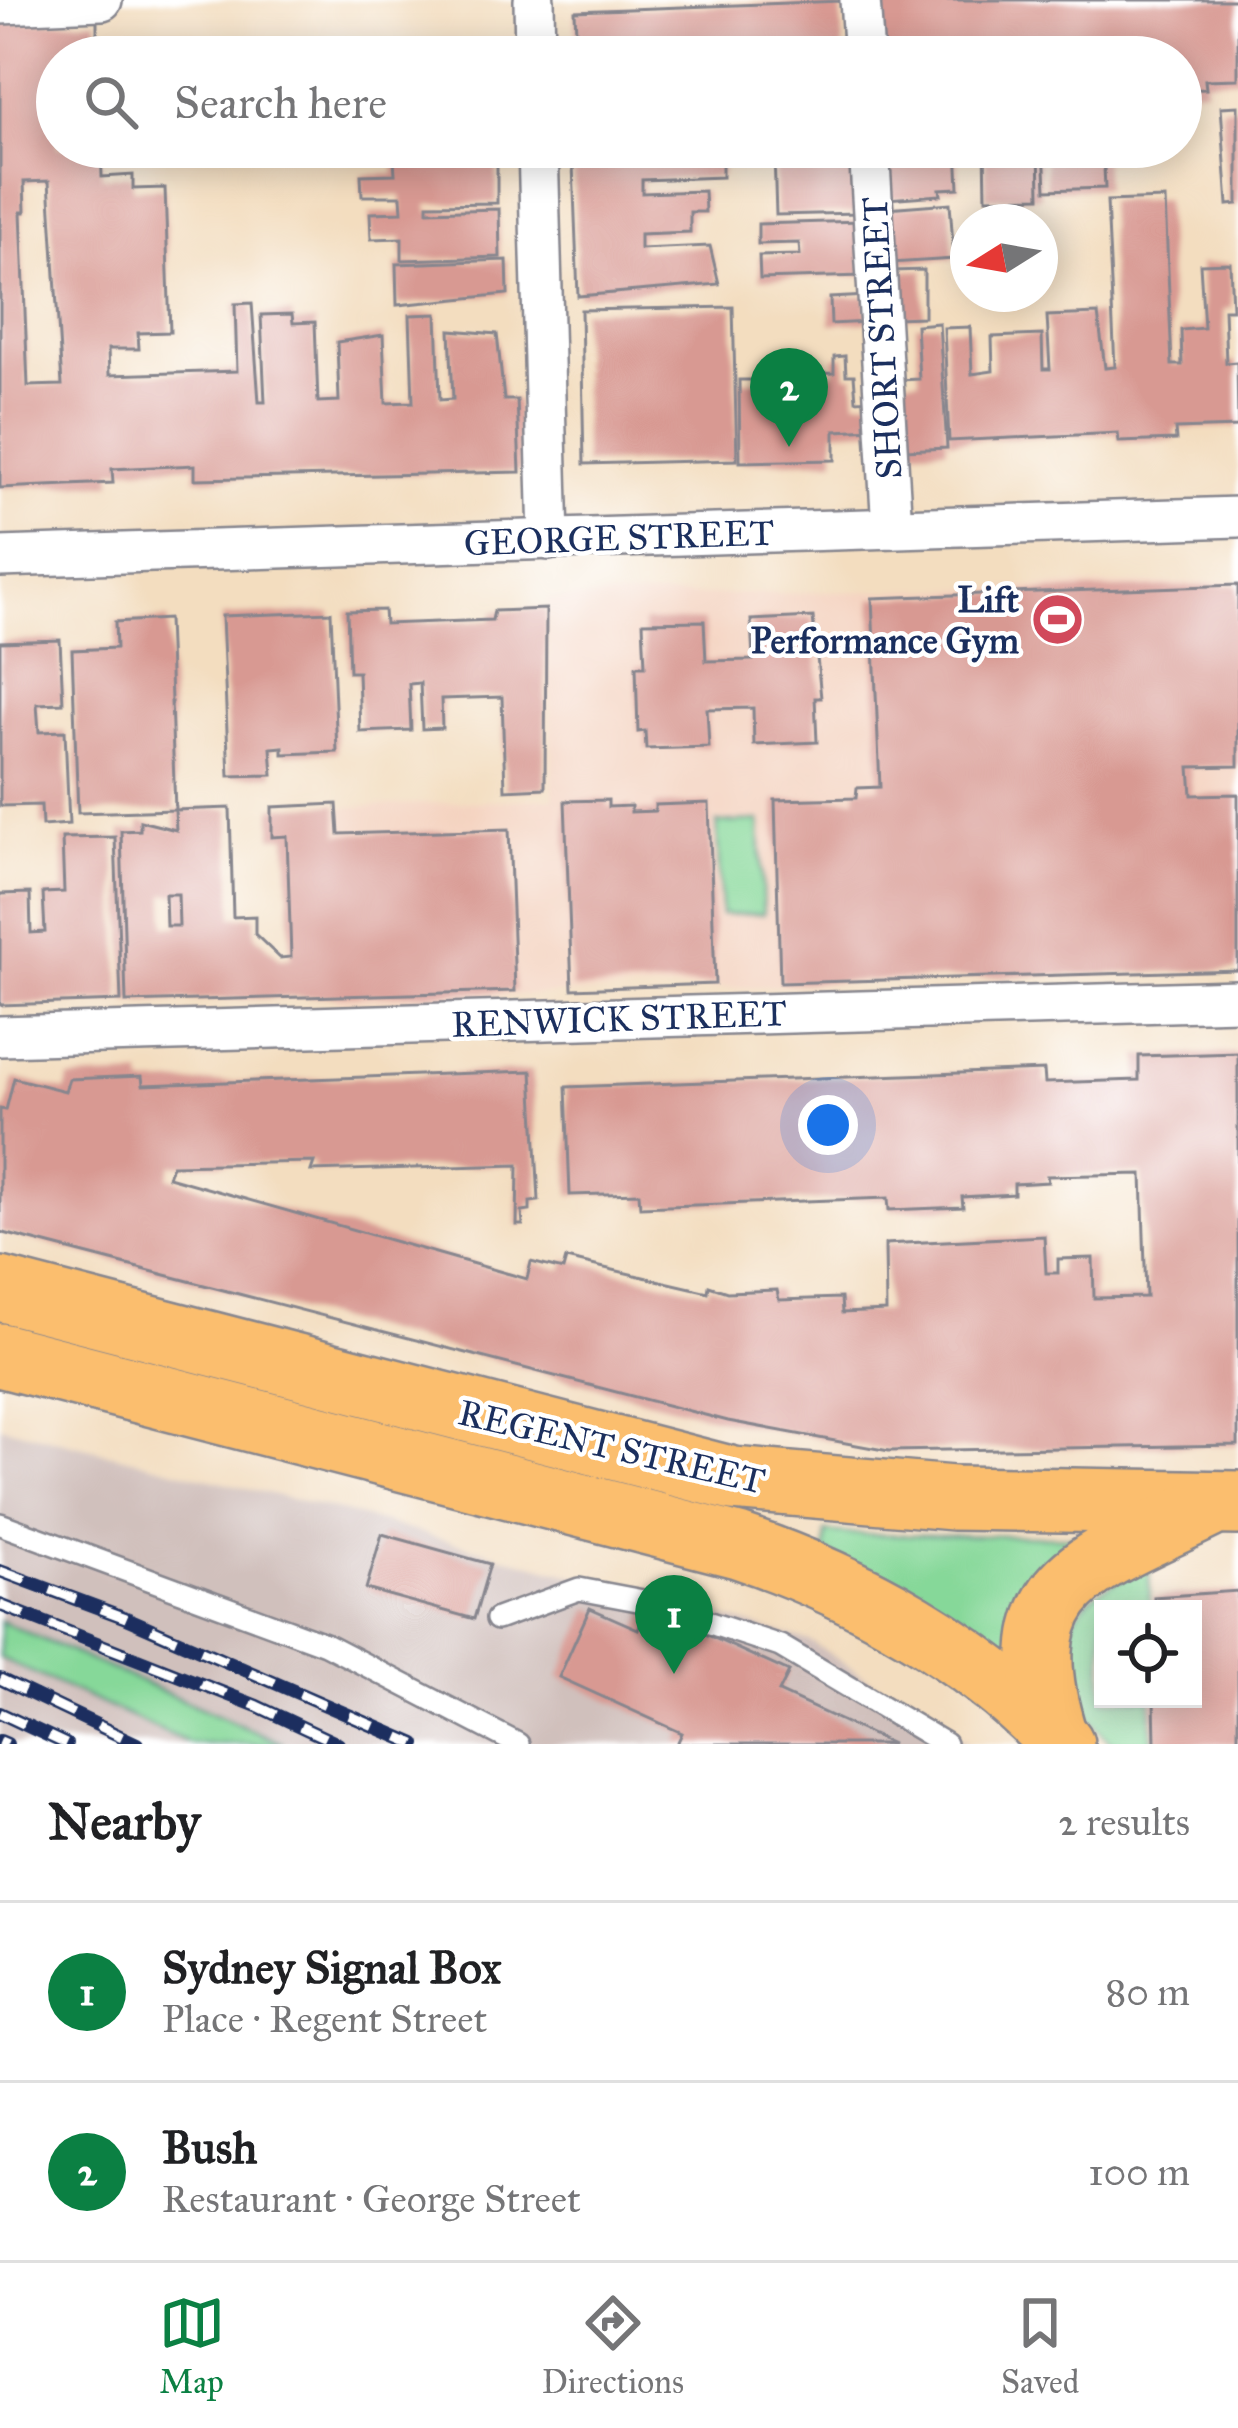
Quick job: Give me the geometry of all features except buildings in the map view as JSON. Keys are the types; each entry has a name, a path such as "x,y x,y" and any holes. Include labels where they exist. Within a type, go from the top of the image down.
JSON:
{"main road":[{"name":"REGENT STREET","path":"0,1288 733,1479 953,1498 1227,1503"},
{"name":"REGENT STREET","path":"0,1354 790,1564 938,1641 1058,1740"},
{"path":"1058,1740 1039,1665 1040,1629 1050,1607 1092,1564 1227,1503"}],"street":[{"path":"0,4 102,0"},
{"path":"534,0 535,36"},
{"path":"860,0 863,36"},
{"path":"539,168 549,540"},
{"name":"SHORT STREET","path":"870,168 892,528"},
{"name":"GEORGE STREET","path":"0,557 1238,517"},
{"name":"RENWICK STREET","path":"0,1036 1238,1000"}],"lane":[{"path":"0,1525 326,1644 518,1744"},
{"path":"497,1619 578,1589 643,1601 780,1646 945,1744"}],"shaded area":[{"path":"1238,582 1238,969 336,1002 327,808 553,798 548,599"},
{"path":"0,1426 355,1515 810,1641 970,1744 0,1744"}],"green space":[{"path":"760,821 763,914 721,915 717,823"},
{"path":"826,1532 1111,1537 1021,1609 1006,1663 825,1551"},
{"path":"1149,1567 1150,1600 1094,1600 1094,1708 1151,1708 1152,1744 1113,1744 1088,1713 1071,1674 1068,1653 1076,1615 1110,1585"},
{"path":"0,1621 284,1744 191,1744 0,1658"}],"railway":[{"path":"0,1571 126,1618 415,1744"},
{"path":"0,1605 257,1706 338,1744"},
{"path":"0,1679 137,1744"},
{"path":"0,1713 66,1744"},
{"path":"0,1741 7,1744"}],"place":[{"name":"Bush","path":"789,447"},
{"name":"Lift Performance Gym","path":"1058,620"},
{"name":"Sydney Signal Box","path":"674,1674"}]}
